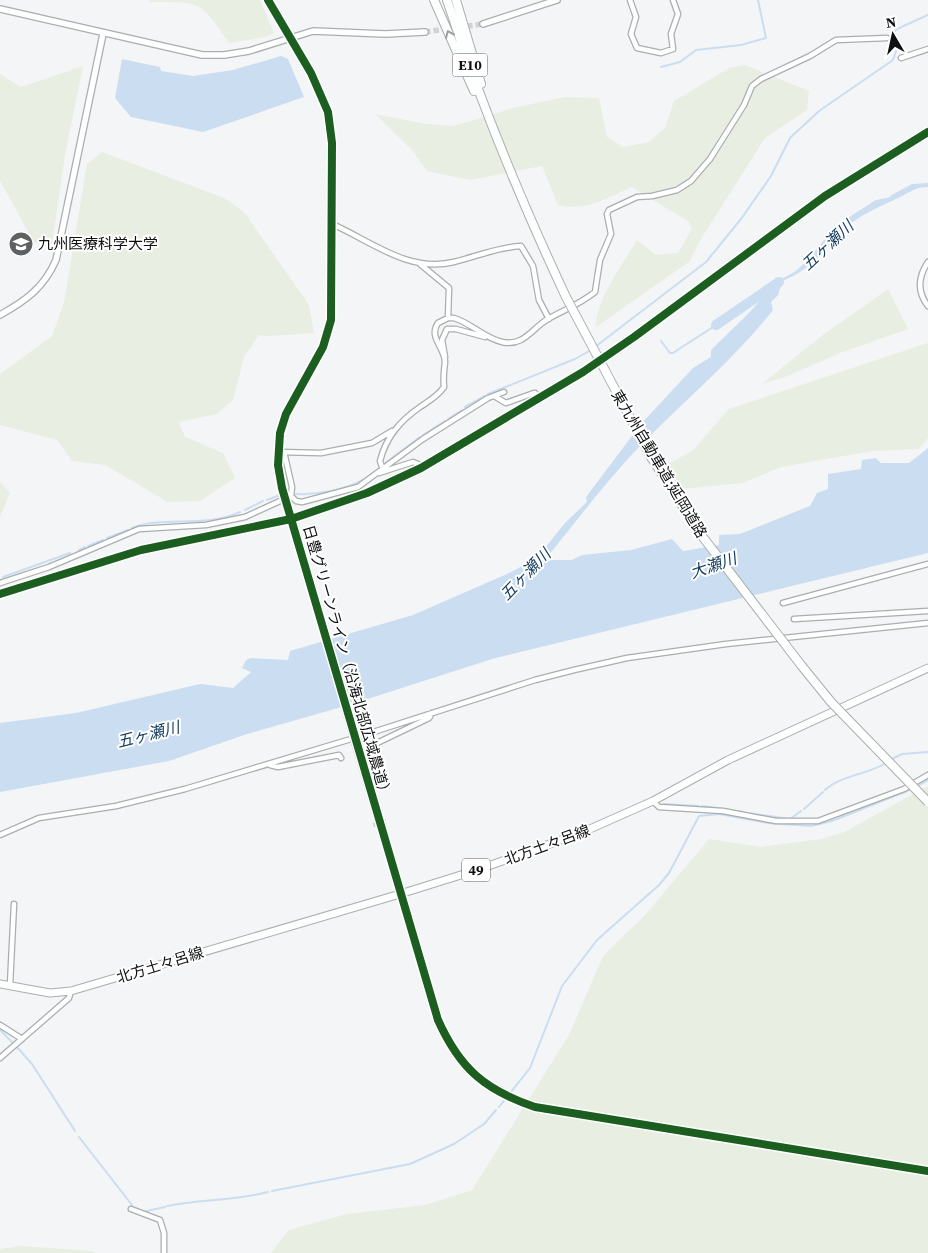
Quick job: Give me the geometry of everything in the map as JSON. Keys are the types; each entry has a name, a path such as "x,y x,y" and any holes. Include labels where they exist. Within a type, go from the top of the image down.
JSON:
{"highway":[{"path":"434,0 512,175"},
{"name":"東九州自動車道;延岡道路","path":"448,0 494,130 566,298 651,456 702,536 801,665 831,702 928,802"},
{"name":"東九州自動車道;延岡道路","path":"454,0 494,130"}],"main road":[{"name":"北方土々呂線","path":"0,984 50,993 71,991 400,894 540,848 616,819 728,760 928,668"}],"street":[{"name":"日豊グリーンライン（沿海北部広域農道）","path":"268,0 311,73 328,112 332,143 331,320 324,346 286,414 280,433 282,488 400,894 438,1020 448,1042 463,1063 478,1078 500,1094 535,1107 581,1115"},
{"path":"483,24 558,0"},
{"path":"630,0 636,17 631,34 636,48 661,54 673,48 674,45 671,34 678,14 674,0"},
{"path":"0,9 202,56 249,51 313,32 385,34 425,32"},
{"path":"0,316 29,298 45,281 56,260 103,34"},
{"path":"504,392 423,438 378,474 358,487 302,502 296,502 291,496 292,487 281,452 327,452 372,443 392,431 410,414 441,392 444,387 442,375 445,363 445,351 442,340 447,329 456,328 506,343 518,341 531,334 549,319 577,304 596,289 600,260 611,234 607,214 609,210 637,197 677,190 690,181 710,159 744,105 752,86 771,73 810,56 836,40 887,38"},
{"path":"901,58 928,48"},
{"path":"0,594 141,550 291,519 367,493 421,468 539,398 634,337 825,196 928,132"},
{"path":"332,224 389,255 419,263 455,262 476,255 521,246 532,266 542,308 549,319"},
{"path":"928,262 922,273 920,284 923,300 928,306"},
{"path":"419,263 448,288 448,318"},
{"path":"445,363 435,329 438,323 448,318 461,320 477,331 494,339"},
{"path":"494,396 506,403 535,393 539,398"},
{"path":"383,470 380,461 392,431"},
{"path":"378,474 413,462 421,468"},
{"path":"0,583 49,567 139,529 206,525 245,517 291,496"},
{"path":"783,603 928,564"},
{"path":"794,619 928,610"},
{"path":"0,835 39,818 124,804 269,765 535,680 627,658 726,644 928,623"},
{"path":"374,749 375,744 429,718 432,713"},
{"path":"269,765 278,767 339,755 341,758"},
{"path":"653,801 659,807 723,811 776,821 818,821 904,789 928,775"},
{"path":"10,985 14,904"},
{"path":"0,1058 70,998 71,991"},
{"path":"0,1025 22,1039"},
{"path":"132,1209 160,1220 164,1233 164,1253"}],"shaded area":[{"path":"149,0 260,0 274,33 265,37 229,43 212,18 198,6 179,2 149,2"},
{"path":"745,65 809,91 807,110 765,138 699,242 690,261 596,327 600,306 605,294 637,240 656,255 678,253 692,229 688,221 631,187 596,203 578,206 558,205 542,166 470,180 427,171 413,151 375,114 426,124 454,126 513,108 565,97 599,98 607,137 623,147 649,142 665,128 674,101 729,68"},
{"path":"83,66 65,155 52,244 34,243 0,180 0,74 21,87"},
{"path":"102,152 224,198 244,212 309,305 314,333 259,335 244,357 233,400 217,414 179,422 185,437 223,453 235,478 200,501 168,502 105,465 72,461 57,440 0,425 0,374 52,336 64,303 87,164"},
{"path":"888,289 908,329 840,353 785,377 762,384 820,337"},
{"path":"928,343 928,438 919,449 872,451 781,467 743,483 680,489 666,465 692,451 729,409"},
{"path":"0,482 10,493 0,517"},
{"path":"928,786 928,1253 271,1253 289,1230 347,1214 425,1205 472,1190 569,1035 603,956 646,914 709,839 761,847 821,839 844,832"},
{"path":"20,1246 92,1251 95,1253 0,1253 0,1249"}],"water":[{"path":"281,56 288,59 304,97 203,132 131,117 115,98 122,59 160,67 161,71 193,76 233,70"},
{"path":"928,183 928,187 913,190 856,220 843,230 801,272 782,281 778,295 771,302 773,310 759,327 623,465 545,560 572,560 582,555 631,550 672,539 683,551 719,545 719,535 740,534 810,506 817,493 828,489 828,474 861,469 862,460 876,458 881,463 909,463 928,448 928,553 492,659 352,704 247,734 169,761 0,792 0,723 76,713 200,684 233,688 251,672 242,668 246,660 251,658 288,660 290,651 413,615 507,574 536,559 565,523 587,502 586,497 641,424 693,368 711,357 711,350 778,281 796,271 809,259 835,226 876,200 891,197 912,184"}],"waterway":[{"path":"661,67 680,62 696,50 741,45 766,38 758,0"},
{"path":"891,41 891,34 897,29 928,15"},
{"path":"595,347 706,262 741,219 771,176 790,138 819,111 893,60 896,51"},
{"path":"716,325 779,282"},
{"path":"661,341 670,353 673,353 716,325"},
{"path":"488,394 575,359 591,350"},
{"path":"465,407 485,396"},
{"path":"448,419 462,410"},
{"path":"423,435 445,421"},
{"path":"384,464 420,437"},
{"path":"369,476 377,470"},
{"path":"296,494 332,491 365,479"},
{"path":"267,500 280,495"},
{"path":"245,510 263,501"},
{"path":"132,528 158,522 212,520 240,512"},
{"path":"107,538 128,530"},
{"path":"88,546 103,540"},
{"path":"79,550 85,547"},
{"path":"3,577 70,553"},
{"path":"890,760 902,754 928,752"},
{"path":"825,790 839,781 886,763"},
{"path":"916,787 928,780"},
{"path":"499,1107 530,1068 562,986 597,940 659,885 669,873 699,816 719,814 768,823 811,826 832,821 912,789"},
{"path":"804,809 823,792"},
{"path":"664,804 698,806"},
{"path":"702,806 744,812"},
{"path":"748,813 790,819 801,811"},
{"path":"0,1030 12,1042"},
{"path":"17,1047 32,1064 75,1131"},
{"path":"272,1191 410,1164 454,1144 484,1124 496,1110"},
{"path":"79,1137 132,1205"},
{"path":"167,1206 243,1197 268,1192"},
{"path":"142,1212 165,1207"}],"tunnel":[{"path":"425,32 483,24"},
{"path":"373,825 386,821"},
{"path":"581,1115 928,1171"}],"cycle path":[{"path":"268,0 311,73 328,112 332,143 331,320 323,347 286,414 280,433 278,465 282,488 438,1020 446,1037 455,1052 476,1076 502,1093 535,1107 928,1171"},
{"path":"0,594 141,550 291,519 367,493 421,468 583,372 634,337 825,196 928,132"}],"place":[{"name":"九州医療科学大学","path":"21,244"}],"water label":[{"name":"五ヶ瀬川","path":"827,245"},
{"name":"大瀬川","path":"713,565"},
{"name":"五ヶ瀬川","path":"525,574"},
{"name":"五ヶ瀬川","path":"148,734"}]}
